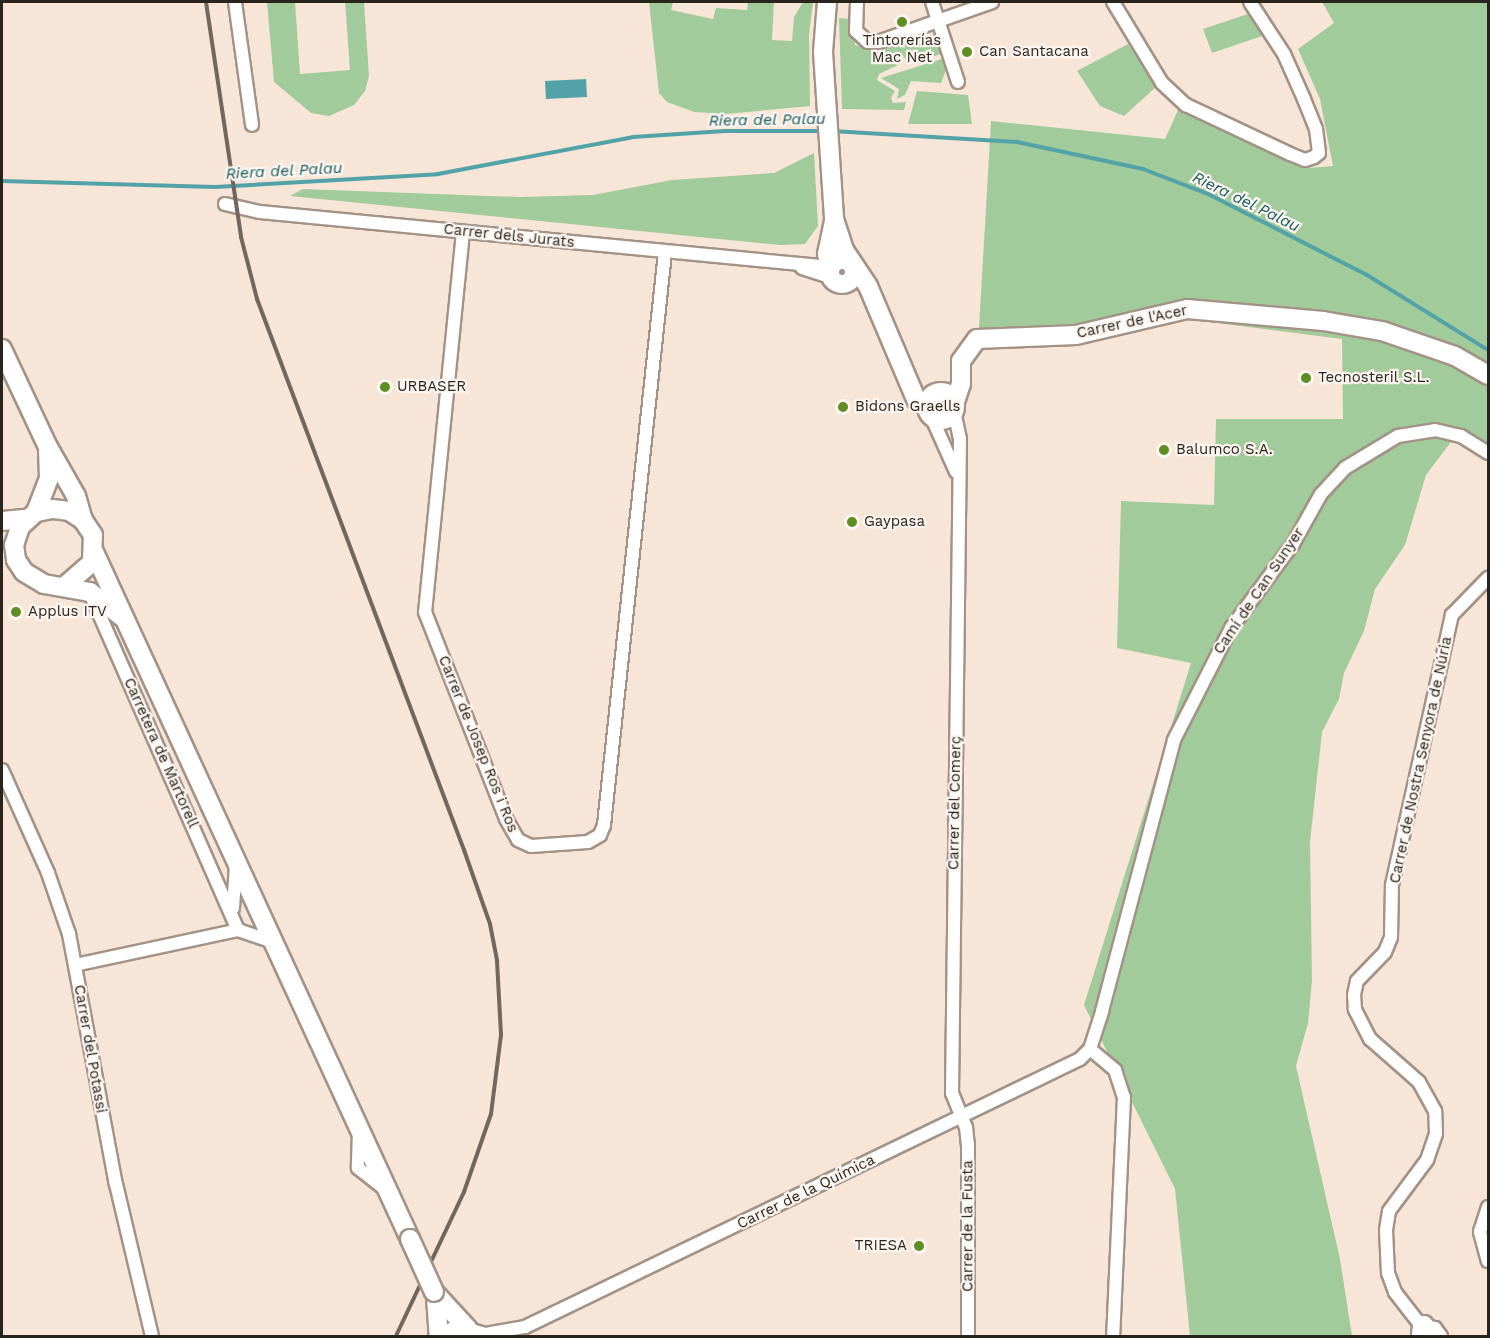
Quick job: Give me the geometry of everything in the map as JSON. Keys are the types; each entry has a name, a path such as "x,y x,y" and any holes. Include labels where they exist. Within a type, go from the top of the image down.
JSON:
{"main road":[{"path":"827,2 823,52 834,219 829,270"},
{"path":"834,219 853,267 865,280 909,380 941,404"},
{"path":"829,270 852,278 853,267"},
{"path":"829,270 868,299 881,315"},
{"name":"Carrer de l'Acer","path":"960,370 966,350 977,339 1076,335 1187,309 1323,321 1393,335 1436,349 1483,372"},
{"name":"Carretera de Martorell","path":"2,349 48,447 76,496 83,519 93,535 94,552 435,1295 439,1336"},
{"name":"Carrer del Comerç","path":"941,404 961,384 960,370"},
{"name":"Carretera de Martorell","path":"48,447 49,478 32,516 8,548 30,577 50,585 66,585 90,592 127,623"},
{"path":"2,521 60,509 83,519"},
{"path":"66,585 84,573 94,552"},
{"name":"Carretera de Martorell","path":"435,1295 477,1333"},
{"path":"445,1336 457,1329 477,1333"}],"street":[{"path":"235,2 252,125"},
{"path":"857,2 859,36 878,42 992,2"},
{"path":"933,2 958,82"},
{"path":"1113,2 1162,83 1186,105 1290,154 1305,160 1314,157 1318,153 1316,129 1304,99 1284,54 1250,2"},
{"name":"Carrer dels Jurats","path":"225,204 260,212 829,270"},
{"name":"Carrer de Josep Ros i Ros","path":"463,232 425,612 506,819 518,840 531,846 588,842 600,835 604,825 665,252"},
{"name":"Carrer dels Jurats","path":"795,266 829,270"},
{"name":"Carrer del Comerç","path":"941,404 960,488"},
{"name":"Carrer del Comerç","path":"941,404 960,439 952,1093 960,1118"},
{"name":"Camí de Can Sunyer","path":"1090,1049 1174,740 1231,628 1293,544 1321,494 1345,468 1398,436 1435,430 1461,436 1488,453"},
{"name":"Carrer de Nostra Senyora de Núria","path":"1441,1336 1435,1328 1423,1330 1404,1309 1391,1282 1386,1230 1389,1211 1427,1160 1436,1134 1435,1111 1419,1082 1370,1039 1355,1009 1354,995 1357,981 1384,951 1390,937 1392,885 1452,615 1488,578"},
{"name":"Carretera de Martorell","path":"90,592 238,930"},
{"name":"Carrer del Potassi","path":"2,770 48,873 69,934 116,1184 152,1336"},
{"name":"Carretera de Martorell","path":"232,914 236,858"},
{"path":"75,965 238,930 275,943"},
{"path":"1090,1049 1115,1070 1124,1097 1113,1336"},
{"name":"Carrer de la Química","path":"477,1333 516,1333 1065,1068 1090,1049"},
{"name":"Carrer de la Fusta","path":"960,1118 966,1127 968,1145 968,1336"},
{"path":"1488,1207 1480,1232 1488,1262"}],"green space":[{"path":"267,2 295,2 300,74 350,70 345,2 364,2 369,76 365,91 354,105 329,116 311,113 274,82"},
{"path":"649,2 673,2 671,10 713,19 716,8 747,10 748,2 774,2 772,40 792,41 794,17 803,2 813,2 809,35 810,106 726,114 694,112 667,102 659,93"},
{"path":"1322,2 1488,2 1488,444 1460,430 1426,475 1405,545 1375,589 1364,631 1344,673 1339,699 1322,732 1310,842 1312,981 1308,1023 1296,1066 1340,1259 1352,1336 1190,1336 1175,1189 1084,1005 1191,663 1117,648 1121,501 1214,505 1216,419 1343,419 1342,339 1178,318 1156,305 1075,324 979,328 991,121 1165,139 1179,108 1308,168 1333,166 1320,99 1298,49 1334,23"},
{"path":"1251,13 1265,35 1212,53 1203,29"},
{"path":"839,18 850,19 855,45 871,49 879,60 898,65 879,74 877,80 895,91 891,98 893,103 906,102 904,110 842,109"},
{"path":"935,29 943,53 922,61 884,55 877,49 926,32 920,44 930,47"},
{"path":"1128,44 1156,87 1124,116 1100,106 1077,71"},
{"path":"945,58 947,67 941,83 911,81 905,95 897,99 899,89 881,78"},
{"path":"917,91 968,95 972,124 908,124"},
{"path":"814,153 818,226 805,244 780,245 290,196 303,189 520,197 593,195 672,180 774,173"}],"water":[{"path":"586,79 587,97 546,99 545,81"}],"waterway":[{"name":"Riera del Palau","path":"2,181 215,187 438,174 633,137 725,131 822,131"},
{"name":"Riera del Palau","path":"832,131 1017,142 1143,169 1208,194 1367,275 1488,350"}],"railway":[{"path":"206,2 241,237 257,299 464,850 490,924 497,961 501,1035 491,1114 464,1192 396,1336"}],"place":[{"name":"Tintorerías Mac Net","path":"902,22"},
{"name":"Can Santacana","path":"967,52"},
{"name":"Tecnosteril S.L.","path":"1306,378"},
{"name":"URBASER","path":"385,387"},
{"name":"Bidons Graells","path":"843,407"},
{"name":"Balumco S.A.","path":"1164,450"},
{"name":"Gaypasa","path":"852,522"},
{"name":"Applus ITV","path":"16,612"},
{"name":"TRIESA","path":"919,1246"}]}
